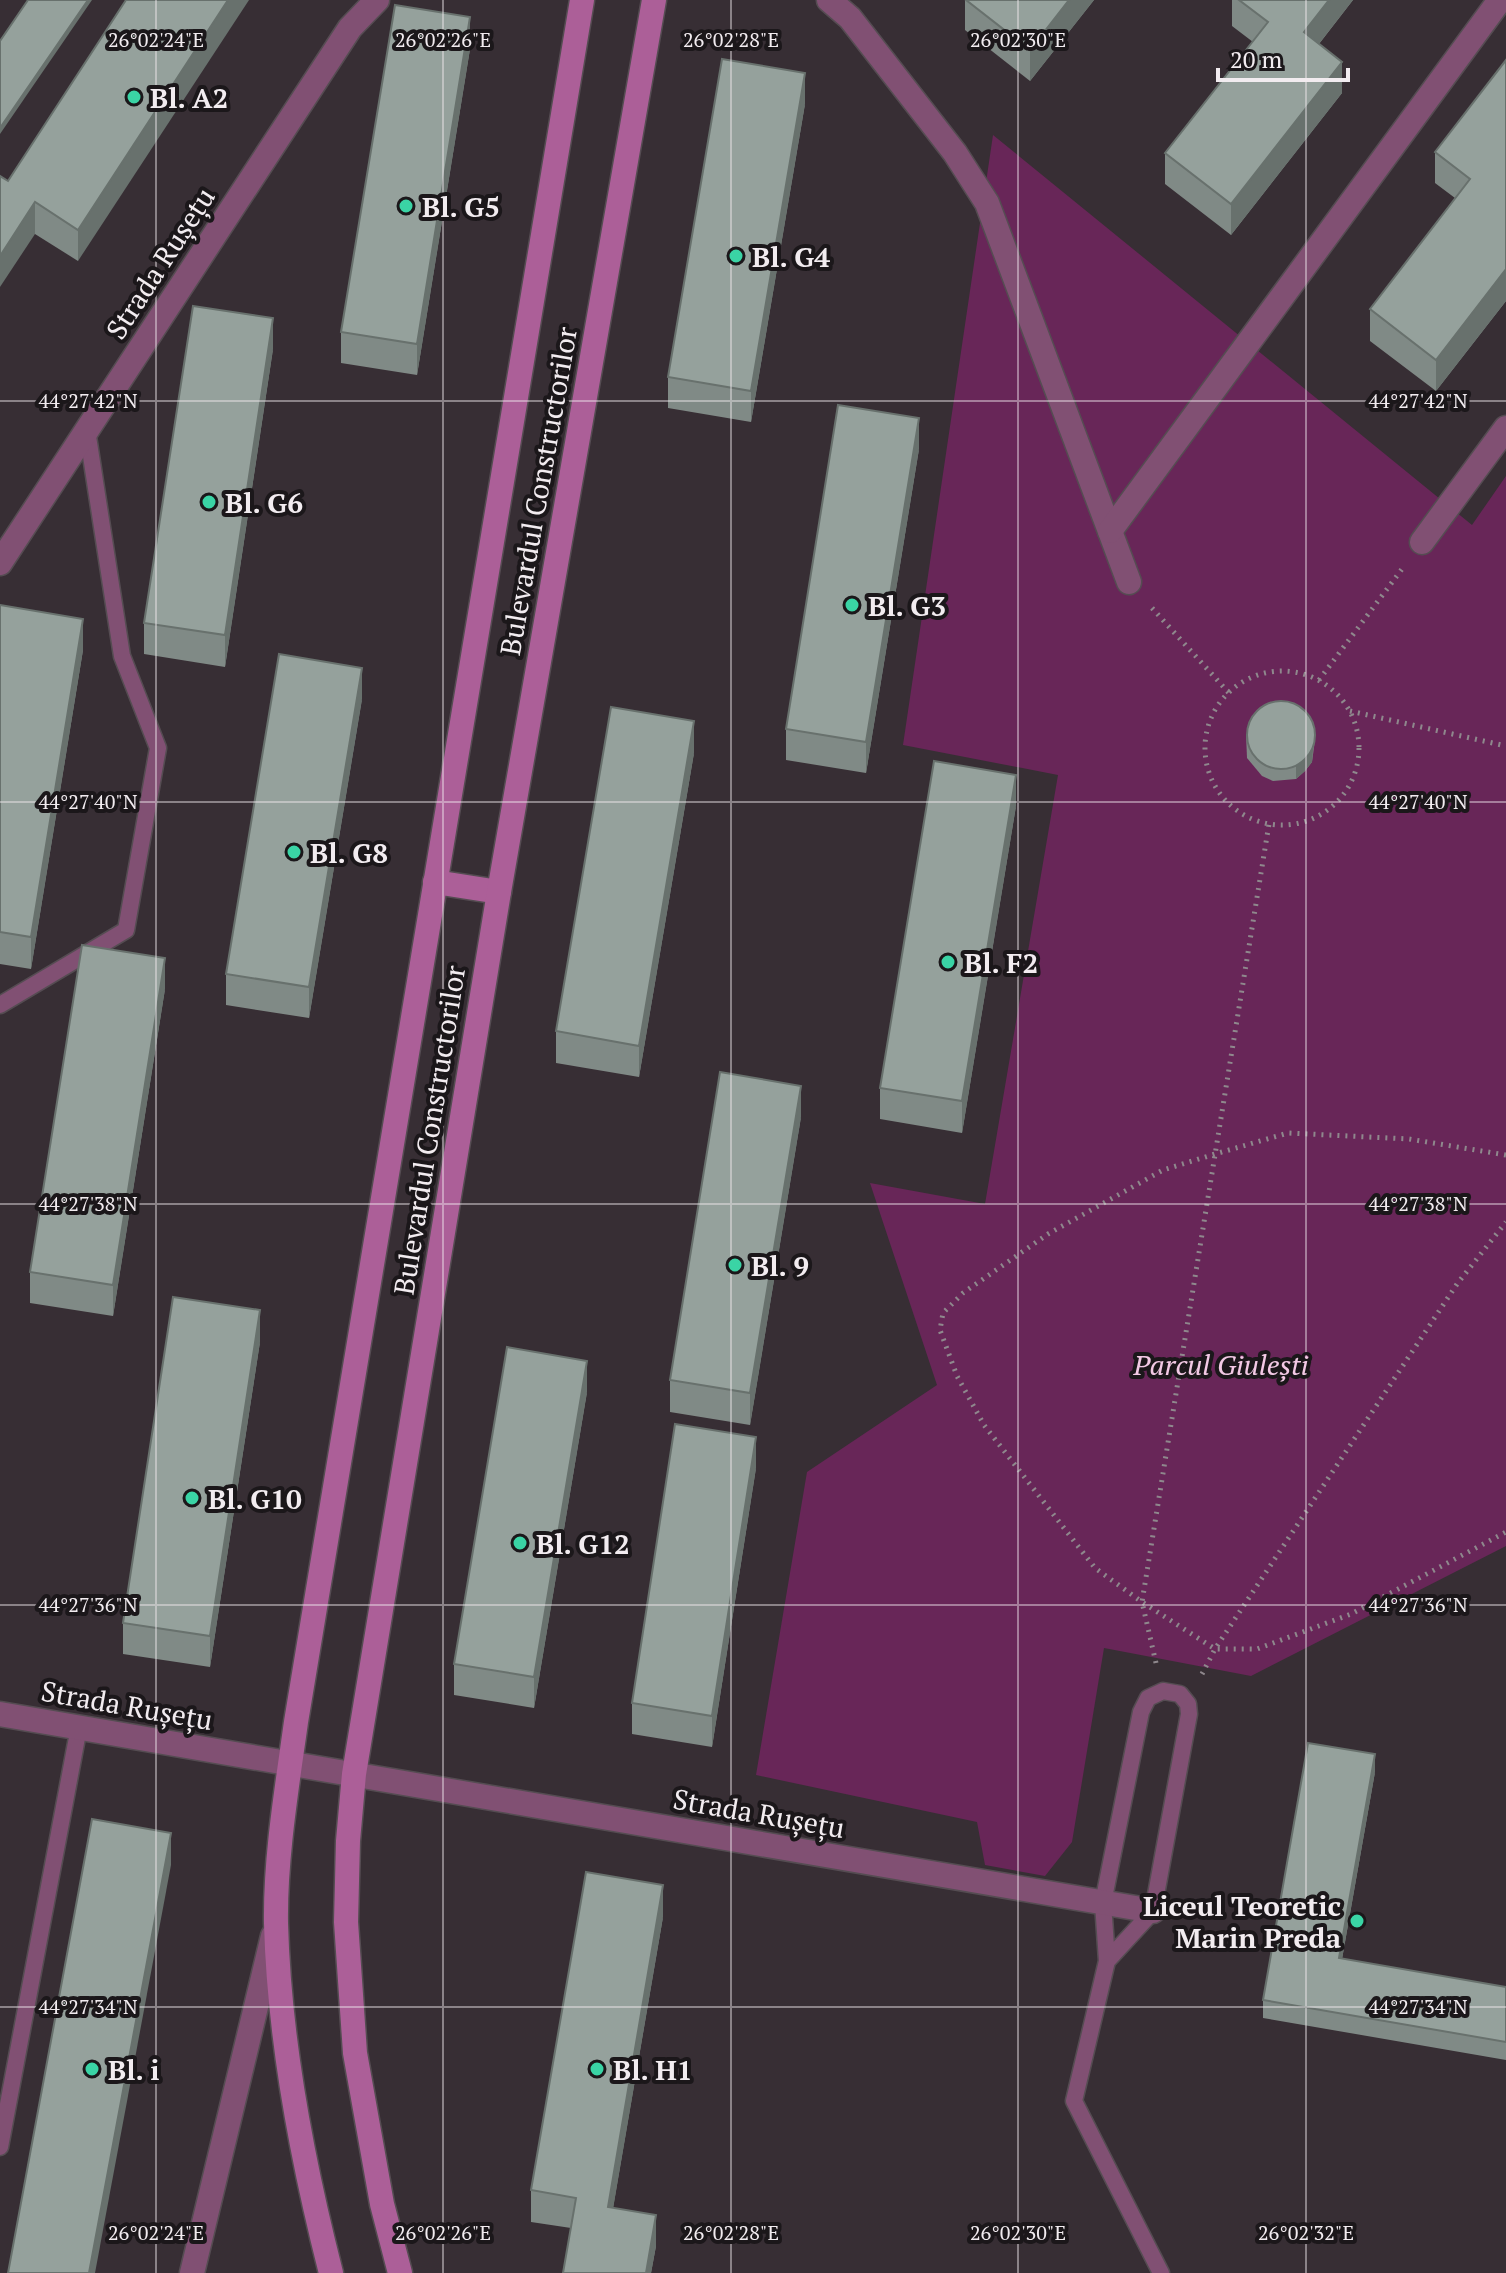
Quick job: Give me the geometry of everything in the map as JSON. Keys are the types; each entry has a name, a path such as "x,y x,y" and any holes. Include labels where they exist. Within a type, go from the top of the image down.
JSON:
{"street":[{"name":"Strada Rușețu","path":"0,563 350,28 377,0"},
{"name":"Bulevardul Constructorilor","path":"331,2273 317,2219 288,2057 276,1922 282,1833 290,1764 582,0"},
{"name":"Bulevardul Constructorilor","path":"400,2273 382,2204 355,2053 346,1922 354,1774 499,892 654,0"},
{"path":"829,0 857,9 987,203 1129,582"},
{"path":"1110,531 1500,0"},
{"path":"1422,542 1506,428"},
{"path":"435,882 499,892"},
{"name":"Strada Rușețu","path":"0,1714 1153,1911"},
{"path":"192,2273 276,1922"}],"lane":[{"path":"0,1005 126,930 158,748 122,656 87,430"},
{"path":"1107,1961 1153,1911 1189,1714 1188,1704 1180,1694 1163,1691 1148,1698 1141,1712 1103,1903 1107,1961 1074,2101 1161,2273"},
{"path":"0,2147 79,1727"}],"path":[{"path":"1319,680 1422,542"},
{"path":"1129,582 1229,693"},
{"path":"1271,672 1294,672 1319,680 1335,693 1349,711 1357,734 1359,758 1352,782 1337,802 1318,817 1294,825 1269,824 1246,817 1227,802 1213,782 1205,759 1206,735 1214,712 1229,693 1248,680 1271,672"},
{"path":"1349,711 1506,746"},
{"path":"1163,1691 1142,1602 1269,824"},
{"path":"1506,1155 1409,1139 1288,1133 1163,1170 1048,1234 963,1293 943,1313 940,1330 957,1376 984,1425 1095,1568 1215,1649 1257,1649 1351,1614 1506,1532"},
{"path":"1188,1704 1215,1649 1457,1284 1506,1222"}],"green space":[{"name":"Parcul Giulești","path":"993,135 1472,525 1506,476 1506,1546 1251,1676 1104,1648 1072,1842 1045,1876 985,1865 977,1822 756,1775 807,1472 937,1385 870,1183 985,1204 1058,775 903,745"}],"building":[{"path":"28,0 88,0 0,128 0,41"},
{"name":"Bl. A2","path":"126,0 228,0 78,230 35,202 0,256 0,176 8,181"},
{"path":"966,0 1069,0 1030,50"},
{"path":"1239,0 1329,0 1304,32 1342,62 1231,204 1165,153 1268,22"},
{"name":"Bl. G5","path":"395,5 470,17 417,344 341,332"},
{"name":"Bl. G4","path":"722,59 805,73 751,391 668,377"},
{"path":"1506,60 1506,269 1436,360 1370,309 1470,179 1435,152"},
{"name":"Bl. G6","path":"193,306 273,318 225,635 144,623"},
{"name":"Bl. G3","path":"838,405 919,418 866,742 786,729"},
{"path":"0,605 83,619 31,937 0,932"},
{"name":"Bl. G8","path":"279,654 362,668 309,987 226,974"},
{"path":"1281,701 1305,711 1315,735 1305,759 1281,769 1257,759 1247,735 1257,711"},
{"path":"611,707 694,721 639,1046 556,1031"},
{"name":"Bl. F2","path":"934,761 1016,775 962,1101 880,1088"},
{"path":"82,945 165,958 113,1285 30,1272"},
{"name":"Bl. 9","path":"720,1072 801,1086 750,1393 670,1380"},
{"name":"Bl. G10","path":"173,1297 260,1310 210,1636 123,1623"},
{"name":"Bl. G12","path":"507,1347 587,1361 534,1677 454,1664"},
{"path":"675,1424 756,1437 712,1716 632,1703"},
{"path":"1308,1743 1375,1754 1339,1958 1506,1987 1506,2042 1263,2000"},
{"name":"Bl. i","path":"92,1819 171,1833 89,2273 8,2273"},
{"name":"Bl. H1","path":"586,1872 663,1885 608,2207 656,2215 646,2273 563,2273 576,2198 531,2190"}],"place":[{"name":"Bl. A2","path":"134,97"},
{"name":"Bl. G5","path":"406,206"},
{"name":"Bl. G4","path":"736,256"},
{"name":"Bl. G6","path":"209,502"},
{"name":"Bl. G3","path":"852,605"},
{"name":"Bl. G8","path":"294,852"},
{"name":"Bl. F2","path":"948,962"},
{"name":"Bl. 9","path":"735,1265"},
{"name":"Bl. G10","path":"192,1498"},
{"name":"Bl. G12","path":"520,1543"},
{"name":"Liceul Teoretic Marin Preda","path":"1357,1921"},
{"name":"Bl. i","path":"92,2069"},
{"name":"Bl. H1","path":"597,2069"}]}
